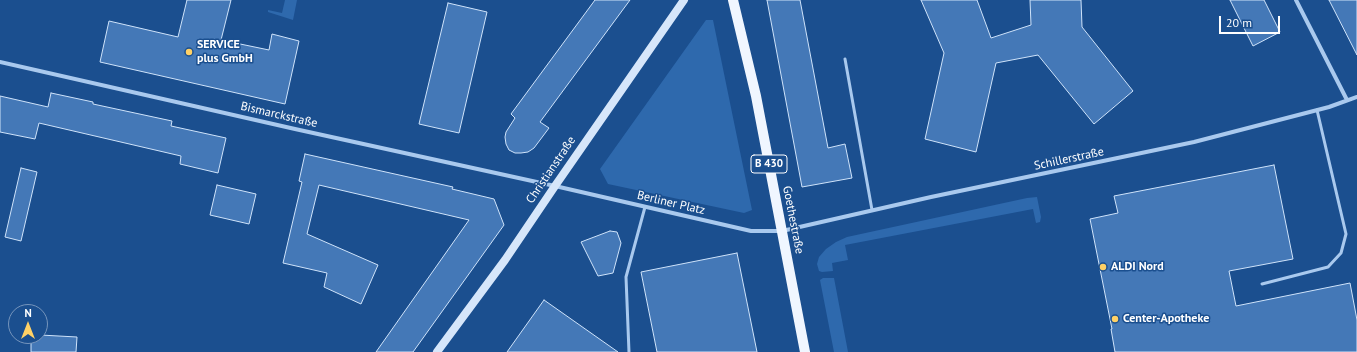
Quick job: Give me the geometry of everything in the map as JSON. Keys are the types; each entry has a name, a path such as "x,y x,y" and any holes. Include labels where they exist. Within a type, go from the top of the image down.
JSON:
{"main road":[{"name":"Goethestraße","path":"733,0 756,96 805,352"}],"street":[{"name":"Christianstraße","path":"437,352 505,260 684,0"},
{"path":"1296,0 1347,100"},
{"name":"Bismarckstraße","path":"0,62 555,186"},
{"name":"Schillerstraße","path":"782,231 872,210 1194,142 1317,110 1357,97"},
{"name":"Berliner Platz","path":"555,186 751,231 782,231"}],"lane":[{"path":"845,58 872,210"},
{"path":"1262,284 1328,267 1341,253 1346,234 1317,110"},
{"path":"629,352 626,277 645,207"}],"shaded area":[{"path":"285,0 297,0 293,20 268,12 268,10 282,13"},
{"path":"706,20 713,20 752,210 744,213 608,184 600,169"},
{"path":"1037,197 1041,217 1040,222 1036,223 1033,209 845,245 848,260 832,263 833,271 819,271 817,264 819,257 826,249 847,237"},
{"path":"823,278 834,278 848,352 834,352 820,280"}],"building":[{"name":"SERVICE plus GmbH","path":"187,0 231,0 221,40 269,50 272,34 299,41 285,104 100,62 109,21 178,37"},
{"path":"595,0 630,0 540,122 549,128 534,148 528,152 521,153 515,153 509,150 505,137 506,132 515,118 511,114"},
{"path":"767,0 800,0 828,148 845,144 852,178 802,187"},
{"path":"921,0 977,0 991,38 1031,25 1030,0 1081,0 1082,27 1133,91 1094,124 1038,55 996,63 976,152 925,139 944,53"},
{"path":"1230,0 1264,0 1280,32 1253,46"},
{"path":"1329,0 1357,0 1357,55"},
{"path":"448,3 487,12 459,133 419,124"},
{"path":"51,93 93,102 93,104 172,121 171,126 226,138 218,173 180,164 181,156 39,123 35,139 0,132 0,96 48,107"},
{"path":"305,154 453,187 452,189 494,199 504,225 413,352 376,352 469,220 319,185 307,234 378,265 361,304 324,287 327,273 283,263 302,182 299,181"},
{"path":"1274,165 1293,259 1229,271 1236,306 1350,283 1357,320 1357,352 1115,352 1112,329 1090,219 1118,213 1114,196"},
{"path":"21,168 37,172 21,241 5,237"},
{"path":"217,185 256,194 249,224 210,215"},
{"path":"610,231 617,232 621,243 613,273 598,276 581,242"},
{"path":"737,253 757,352 657,352 641,272"},
{"path":"544,300 618,352 507,352"},
{"path":"48,335 77,337 76,352 31,352 31,344 48,344"}],"place":[{"name":"SERVICE plus GmbH","path":"189,52"},
{"name":"ALDI Nord","path":"1103,267"},
{"name":"Center-Apotheke","path":"1115,319"}]}
